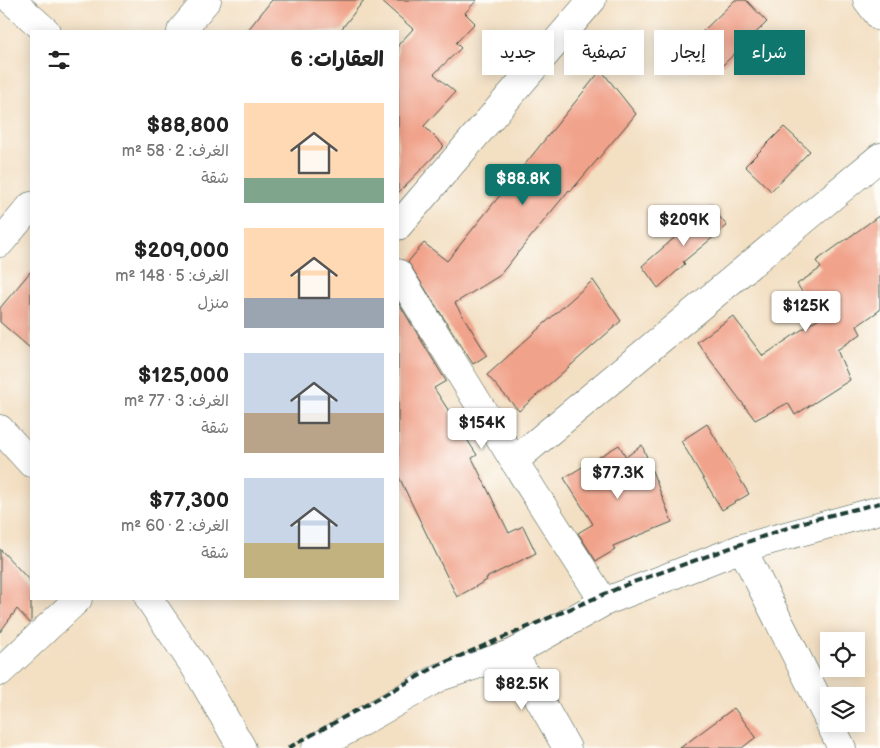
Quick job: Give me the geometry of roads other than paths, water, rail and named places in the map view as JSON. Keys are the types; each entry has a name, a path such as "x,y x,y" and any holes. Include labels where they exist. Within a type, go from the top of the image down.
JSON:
{"street":[{"path":"12,0 45,30"},
{"path":"182,30 208,0"},
{"path":"399,225 592,0"},
{"path":"867,0 880,17"},
{"path":"514,461 880,157"},
{"path":"0,242 30,207"},
{"path":"399,275 604,602"},
{"path":"0,429 30,462"},
{"path":"316,748 440,677 513,653 604,602 742,548 880,510"},
{"path":"742,548 820,704"},
{"path":"0,672 77,600"},
{"path":"150,600 195,667 242,748"},
{"path":"513,653 567,748"},
{"path":"834,732 842,748"}],"railway":[{"path":"288,748 439,665 628,584 807,521 880,503"}]}
